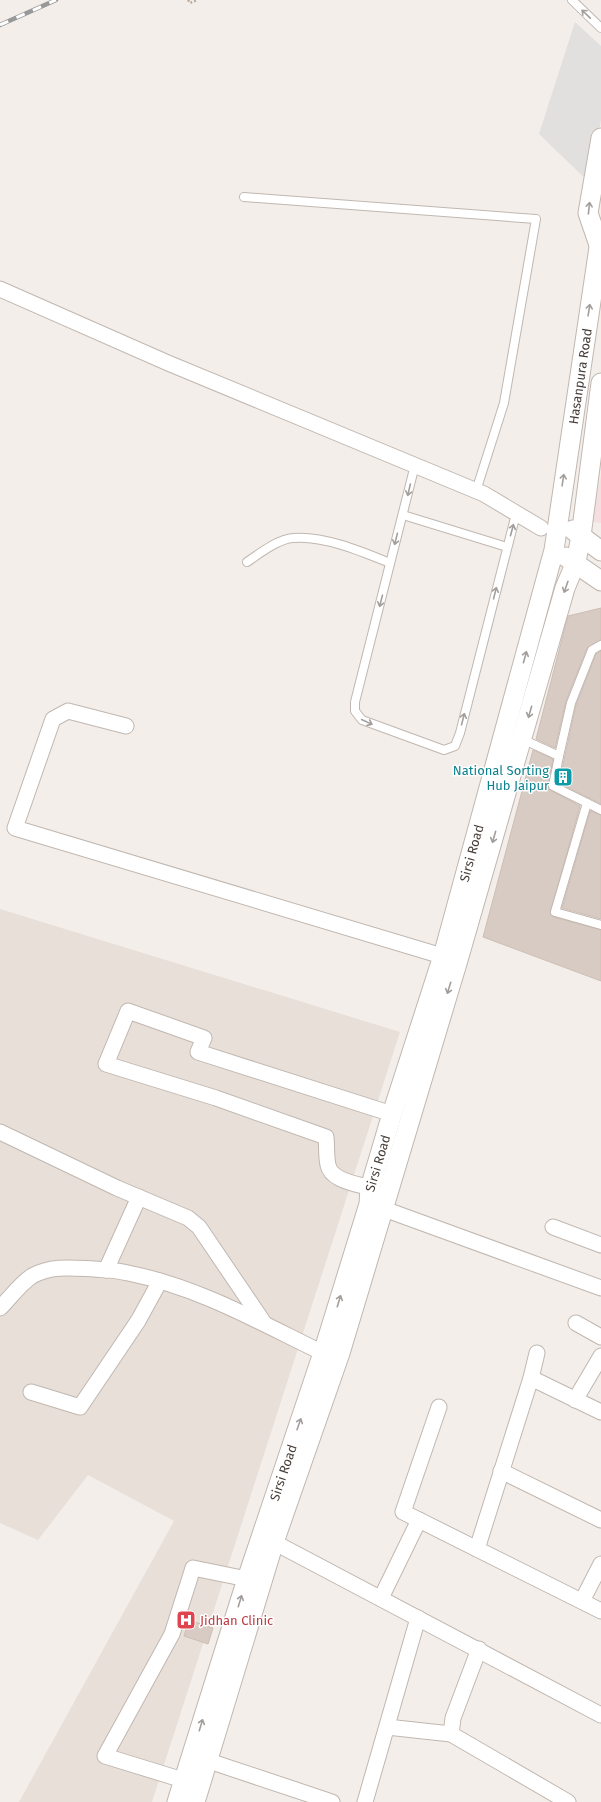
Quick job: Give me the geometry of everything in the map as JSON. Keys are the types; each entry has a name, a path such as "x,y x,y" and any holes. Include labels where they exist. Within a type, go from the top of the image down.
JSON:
{"street":[{"path":"600,239 588,213 601,138"},
{"name":"Hasanpura Road","path":"557,518 600,239"},
{"path":"0,288 168,363 476,491 541,528 554,550 576,562 601,581"},
{"name":"Sirsi Road","path":"177,1802 183,1780 199,1758 268,1538 323,1352 374,1200 450,958 522,739 565,588 576,562 581,536 600,394"},
{"path":"541,528 557,518 601,551"},
{"name":"Sirsi Road","path":"195,1802 199,1758 247,1579 268,1538 340,1353 392,1114 450,958 554,550 557,518"},
{"path":"126,726 68,711 53,719 15,828 450,958"},
{"path":"392,1114 198,1052 204,1038 128,1011 106,1064 216,1098 326,1137 330,1172 374,1200 601,1288"},
{"path":"0,1132 139,1197 188,1218 199,1227 265,1324"},
{"path":"106,1270 139,1197"},
{"path":"553,1227 601,1245"},
{"path":"0,1308 32,1276 63,1267 127,1272 181,1287 225,1304 323,1352"},
{"path":"31,1392 80,1406 138,1321 160,1281"},
{"path":"576,1323 601,1337"},
{"path":"477,1549 531,1378 537,1353"},
{"path":"575,1400 601,1356"},
{"path":"531,1378 601,1412"},
{"path":"439,1407 403,1512 601,1611"},
{"path":"501,1471 601,1520"},
{"path":"381,1598 419,1520"},
{"path":"268,1538 601,1715"},
{"path":"582,1601 601,1564"},
{"path":"183,1780 105,1756 172,1634 194,1568 247,1579"},
{"path":"365,1802 418,1618"},
{"path":"452,1734 453,1718 479,1649"},
{"path":"386,1727 452,1734 568,1802"},
{"path":"199,1758 332,1802"}],"lane":[{"path":"572,0 601,28"},
{"path":"244,197 536,219 504,403 476,491"},
{"path":"414,465 403,515 355,702 355,711 362,720 444,750 455,746 460,733 516,514"},
{"path":"403,515 507,547"},
{"path":"247,562 272,546 292,538 320,540 344,546 390,563"},
{"path":"601,645 592,650 571,703 553,786 601,810"},
{"path":"522,739 559,756"},
{"path":"587,803 555,912 601,925"}],"path":[{"path":"189,1 197,0"}],"shaded area":[{"path":"575,22 601,46 601,120 590,183 539,134"},
{"path":"601,475 601,523 592,522"},
{"path":"0,909 400,1032 152,1802 19,1802 174,1521 88,1475 38,1540 0,1523"}],"building":[{"path":"601,608 601,640 587,648 566,701 555,748 536,739 568,616"},
{"path":"601,651 601,804 559,783 576,705 596,654"},
{"path":"533,750 553,759 548,789 580,806 550,914 554,917 601,930 601,981 483,937"},
{"path":"590,811 601,815 601,919 562,908"},
{"path":"189,1620 213,1628 208,1644 184,1636"}],"railway":[{"path":"0,25 56,0"}],"place":[{"name":"National Sorting Hub Jaipur","path":"563,777"},
{"name":"Jidhan Clinic","path":"186,1620"}]}
